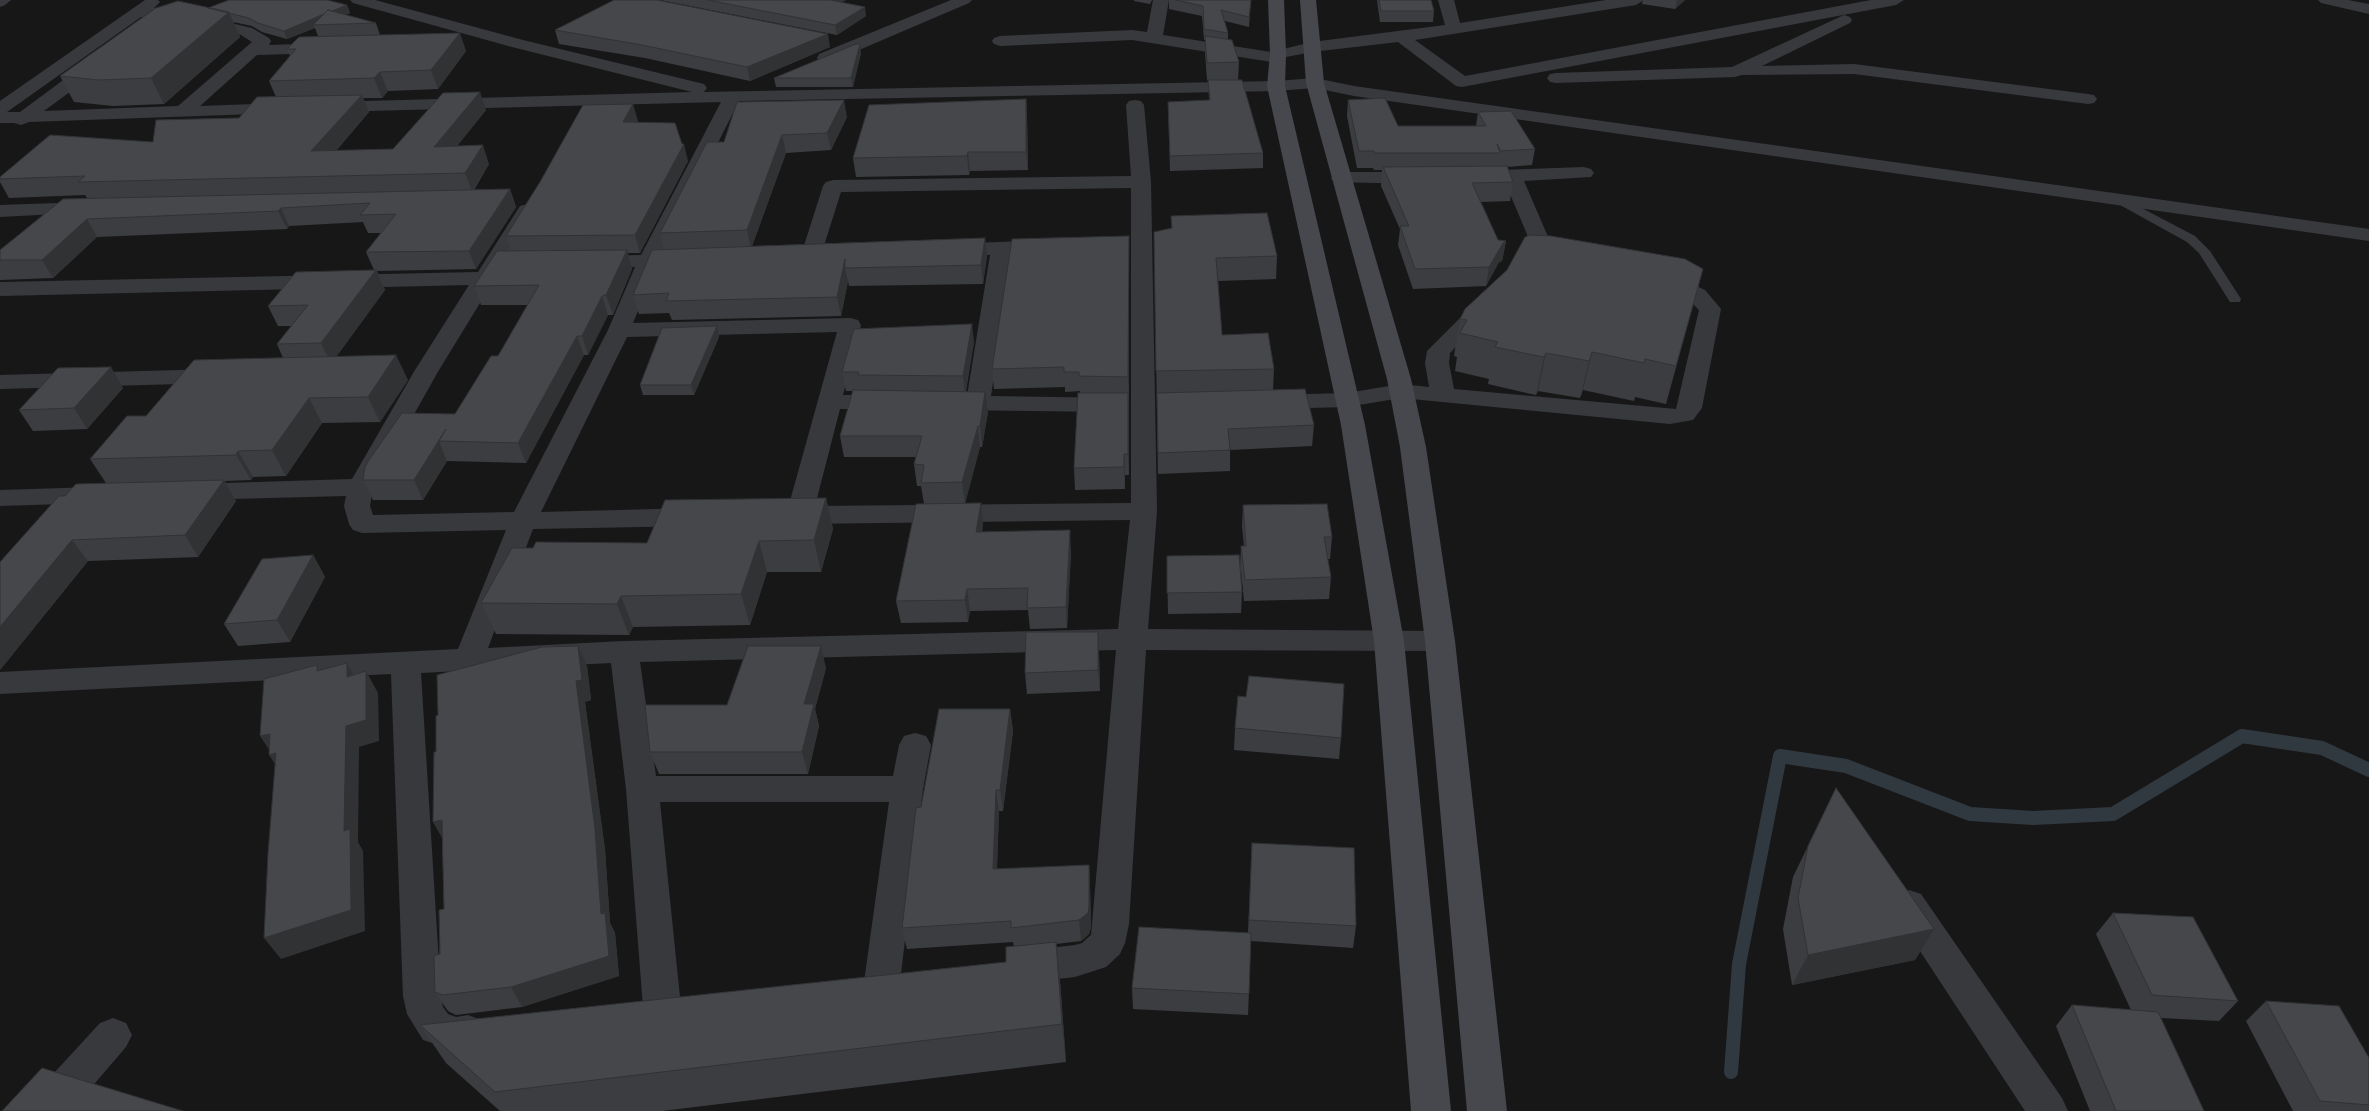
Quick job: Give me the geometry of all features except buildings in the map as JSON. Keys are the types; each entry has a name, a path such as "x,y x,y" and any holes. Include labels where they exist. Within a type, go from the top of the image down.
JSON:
{"street":[{"path":"0,109 154,0"},
{"path":"143,30 184,0"},
{"path":"358,0 729,103"},
{"path":"812,64 964,0"},
{"path":"1154,37 1161,0"},
{"path":"1276,0 1277,94 1347,400 1390,641 1430,1095"},
{"path":"1308,0 1317,91 1401,391 1413,447 1440,641 1487,1111"},
{"path":"1446,0 1454,29"},
{"path":"1000,41 1110,36 1154,37 1278,56 1312,47 1401,37 1636,0"},
{"path":"1462,82 1896,0"},
{"path":"2326,0 2369,9"},
{"path":"1735,72 1879,3"},
{"path":"138,12 167,12 246,31 263,41 184,110"},
{"path":"1401,37 1462,82 1854,69 2088,99"},
{"path":"826,40 856,46"},
{"path":"459,45 518,44"},
{"path":"254,50 342,48"},
{"path":"2,129 23,118 111,54"},
{"path":"468,661 523,521 619,330 648,261 729,103 777,78"},
{"path":"322,123 576,121 729,103 1135,105 1317,91 1354,91 2369,235"},
{"path":"23,118 184,110 309,107 729,103 1277,94"},
{"path":"998,969 1076,961 1093,956 1107,943 1111,924 1132,638 1154,405 1131,243 1141,182 1135,105"},
{"path":"2,129 293,124"},
{"path":"1341,178 1513,177 1584,173"},
{"path":"1513,177 1538,239"},
{"path":"811,255 833,186 1141,182"},
{"path":"529,196 488,270 427,370 360,487 357,506 362,524 720,517"},
{"path":"0,211 108,208"},
{"path":"45,228 68,209"},
{"path":"926,251 1062,246"},
{"path":"978,403 1002,248"},
{"path":"571,262 706,259"},
{"path":"0,289 488,270 522,262"},
{"path":"1250,403 1347,400 1401,391 1670,417 1684,415 1690,408 1710,309 1697,295 1682,288 1636,280"},
{"path":"1443,395 1437,363 1439,351 1491,300 1496,292"},
{"path":"619,330 850,325 798,515"},
{"path":"397,371 427,370"},
{"path":"0,382 238,375"},
{"path":"829,402 1154,405"},
{"path":"173,493 360,487"},
{"path":"5,504 124,494"},
{"path":"769,516 1144,511"},
{"path":"0,683 624,652 1132,638 1440,641"},
{"path":"624,652 642,790 662,1007"},
{"path":"406,664 422,996 426,1014 436,1028 456,1034 496,1029"},
{"path":"882,982 907,789 915,745"},
{"path":"642,790 907,789"},
{"path":"1890,876 2048,1111"},
{"path":"45,1111 113,1035"}],"lane":[{"path":"2115,198 2191,239 2204,252 2234,299"}],"waterway":[{"path":"1731,1072 1739,964 1780,756 1846,766 1970,814 2033,818 2113,814 2242,736 2322,748 2369,770"}]}
